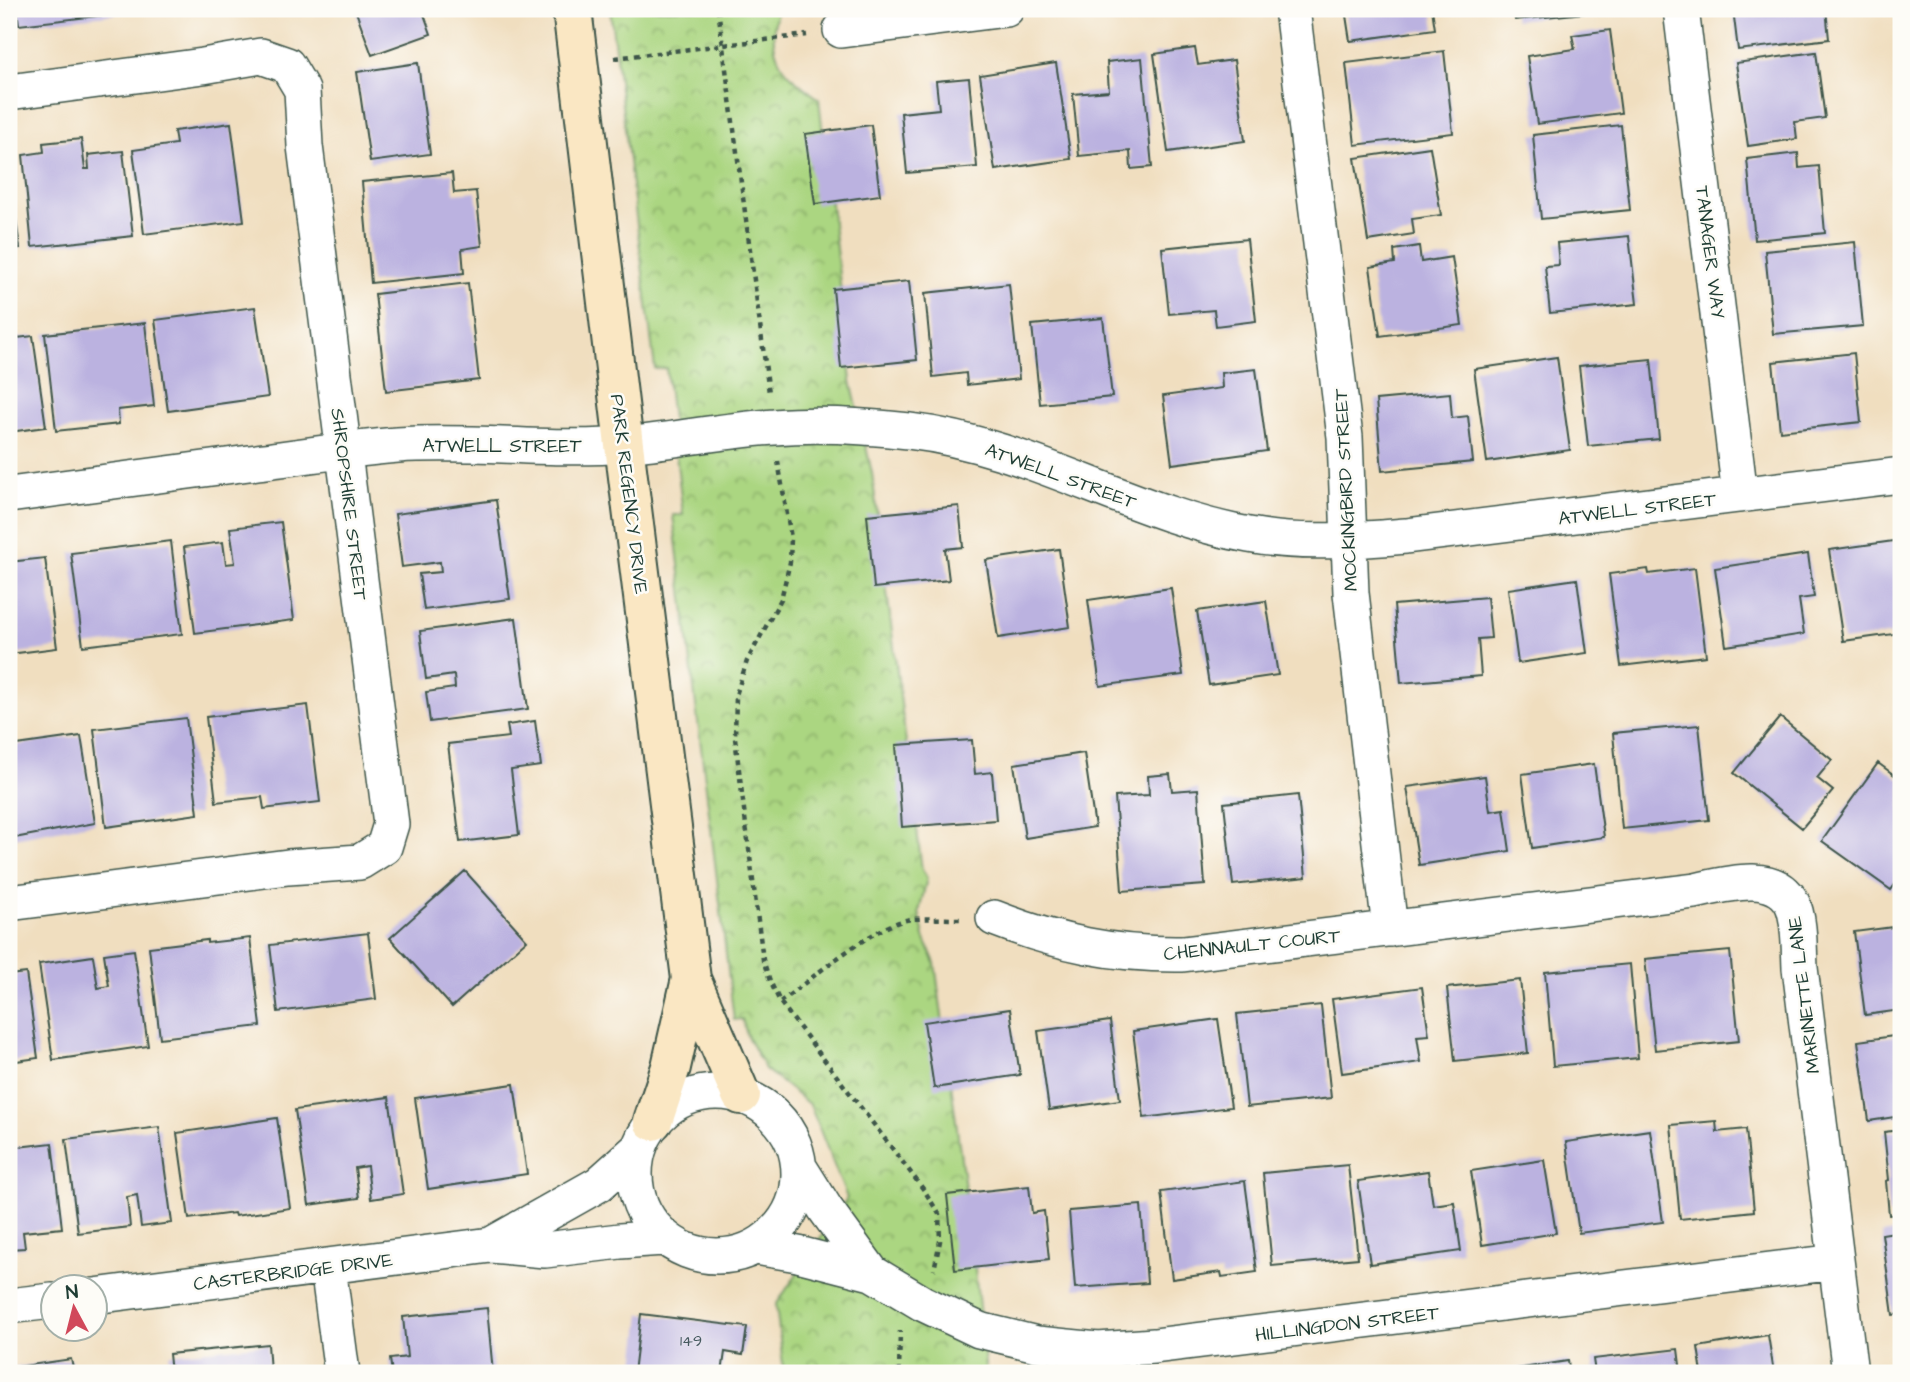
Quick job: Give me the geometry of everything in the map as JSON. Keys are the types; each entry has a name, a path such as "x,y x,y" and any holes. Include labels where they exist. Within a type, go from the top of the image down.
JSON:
{"street":[{"name":"PARK REGENCY DRIVE","path":"572,9 691,979 741,1095"},
{"path":"841,30 1006,9"},
{"name":"MOCKINGBIRD STREET","path":"1292,9 1345,436 1350,593 1390,929"},
{"name":"TANAGER WAY","path":"1681,9 1741,495"},
{"name":"SHROPSHIRE STREET","path":"9,92 261,56 287,65 302,90 305,146 391,824 384,847 360,862 288,867 9,903"},
{"name":"ATWELL STREET","path":"9,495 343,451 432,444 532,448 624,445 774,426 865,427 915,432 984,446 1043,465 1163,512 1215,527 1286,540 1350,540 1406,536 1901,475"},
{"name":"MARINETTE LANE","path":"1390,929 1695,891 1731,883 1765,883 1780,889 1792,903 1798,934 1850,1373"},
{"name":"CHENNAULT COURT","path":"994,918 1061,941 1101,950 1144,955 1216,951 1390,929"},
{"name":"PARK REGENCY DRIVE","path":"645,1136 671,1067 691,979"},
{"path":"709,1092 741,1095 770,1111 790,1136 799,1167 796,1199 780,1227 756,1247 724,1256 692,1253 663,1238 643,1213 634,1182 645,1136 678,1101 709,1092"},
{"name":"CASTERBRIDGE DRIVE","path":"491,1245 598,1184 645,1136"},
{"name":"HILLINGDON STREET","path":"799,1167 826,1210 872,1273"},
{"name":"CASTERBRIDGE DRIVE","path":"108,1294 491,1245 545,1250 663,1238"},
{"name":"HILLINGDON STREET","path":"756,1247 798,1254 872,1273 922,1303 979,1330 1037,1344 1098,1350 1154,1346 1836,1262"},
{"path":"328,1267 342,1373"},
{"path":"9,1306 38,1303"}],"path":[{"path":"718,9 791,538 790,562 781,599 747,662 736,695 735,738 763,960 780,1002 924,1190 939,1214 940,1241 935,1265 922,1303 900,1329 900,1373"},
{"path":"579,63 841,30"},
{"path":"780,1002 872,935 899,922 913,919 994,918"}],"green space":[{"path":"610,9 778,9 774,39 780,62 796,81 819,99 851,381 872,473 922,870 927,878 919,912 924,937 935,963 972,1241 986,1373 784,1373 776,1305 847,1198 810,1105 765,1069 748,1038 742,1019 734,1020 673,515 683,515 666,368 655,369"}],"building":[{"path":"17,9 115,9 116,14 19,25"},
{"path":"355,9 422,9 431,34 372,55"},
{"path":"1345,9 1432,9 1435,29 1350,41"},
{"path":"1513,9 1604,9 1604,11 1515,20"},
{"path":"1733,9 1826,9 1829,39 1738,50"},
{"path":"1610,30 1621,113 1537,124 1527,56 1575,49 1572,35"},
{"path":"1195,48 1198,65 1234,60 1245,141 1168,152 1154,54"},
{"path":"1444,51 1453,133 1355,145 1346,63"},
{"path":"1816,52 1825,118 1795,122 1797,139 1748,146 1736,63"},
{"path":"1142,58 1152,167 1131,169 1130,151 1079,156 1073,94 1109,91 1107,62"},
{"path":"418,63 430,154 370,162 357,72"},
{"path":"1056,63 1071,159 995,170 980,75"},
{"path":"969,78 977,167 907,173 901,113 939,109 936,81"},
{"path":"231,123 244,221 144,234 133,150 176,144 174,131"},
{"path":"871,125 880,195 815,204 805,134"},
{"path":"1621,125 1630,210 1541,219 1533,135"},
{"path":"81,139 85,169 89,169 88,155 123,151 133,236 32,247 23,155 44,152 43,143"},
{"path":"1430,147 1441,215 1412,219 1414,234 1368,241 1355,158"},
{"path":"1798,153 1799,168 1819,166 1825,233 1755,240 1747,159"},
{"path":"9,168 20,248 9,249"},
{"path":"452,173 454,193 476,191 482,246 462,249 464,273 371,283 362,182"},
{"path":"1629,236 1637,304 1550,313 1545,266 1559,265 1557,243"},
{"path":"1247,239 1256,321 1216,326 1214,310 1169,314 1162,248"},
{"path":"1855,242 1863,326 1773,334 1765,251"},
{"path":"1419,246 1421,262 1452,257 1462,325 1380,336 1370,267 1395,263 1394,250"},
{"path":"909,281 917,360 841,368 833,289"},
{"path":"468,283 479,380 386,391 375,294"},
{"path":"1009,284 1019,379 967,385 966,373 933,377 925,293"},
{"path":"255,307 268,397 168,411 155,320"},
{"path":"1103,318 1112,397 1040,404 1032,325"},
{"path":"145,323 154,406 118,410 119,424 56,431 45,334"},
{"path":"33,336 46,427 9,432 9,339"},
{"path":"1854,353 1861,422 1780,431 1773,362"},
{"path":"1557,357 1570,450 1487,462 1474,369"},
{"path":"1651,359 1659,439 1588,446 1579,366"},
{"path":"1256,369 1267,451 1172,464 1163,396 1222,388 1221,373"},
{"path":"1450,393 1452,418 1468,416 1473,462 1382,471 1376,400"},
{"path":"496,500 510,599 424,610 419,574 441,572 440,562 402,567 395,514"},
{"path":"959,506 963,547 945,549 949,580 874,588 867,515"},
{"path":"281,522 294,620 195,633 184,547 223,542 226,564 235,563 230,528"},
{"path":"1901,540 1901,633 1843,641 1829,550"},
{"path":"171,541 182,634 83,646 71,553"},
{"path":"1059,549 1070,627 998,638 986,560"},
{"path":"1808,554 1814,597 1799,599 1804,634 1726,646 1715,568"},
{"path":"45,558 57,648 9,654 9,562"},
{"path":"1695,568 1706,656 1621,666 1609,574 1648,569 1649,574"},
{"path":"1577,579 1587,653 1518,663 1508,589"},
{"path":"1171,588 1183,675 1100,686 1088,600"},
{"path":"1487,597 1491,638 1478,639 1481,676 1401,683 1394,605"},
{"path":"1266,601 1278,675 1209,685 1197,611"},
{"path":"516,618 528,709 430,722 426,692 455,688 454,675 426,679 420,631"},
{"path":"308,705 320,802 264,809 262,797 216,802 206,717"},
{"path":"1780,717 1832,760 1817,778 1833,791 1802,828 1734,773"},
{"path":"186,718 198,814 106,827 94,729"},
{"path":"535,721 541,766 511,770 519,835 460,842 448,744 509,737 507,725"},
{"path":"1699,725 1709,820 1622,829 1613,733"},
{"path":"81,736 95,823 9,839 9,746"},
{"path":"972,740 975,774 992,772 996,820 902,827 896,745"},
{"path":"1084,753 1095,827 1025,838 1014,764"},
{"path":"1878,763 1901,780 1901,876 1891,890 1822,841"},
{"path":"1594,764 1604,837 1532,848 1522,774"},
{"path":"1170,774 1172,791 1198,789 1205,885 1122,891 1115,797 1149,795 1148,776"},
{"path":"1485,776 1490,811 1504,809 1510,851 1419,865 1407,787"},
{"path":"1298,795 1306,877 1233,885 1224,803"},
{"path":"465,871 527,940 452,1007 390,938"},
{"path":"1901,926 1901,1010 1865,1015 1854,932"},
{"path":"368,933 376,999 278,1012 270,945"},
{"path":"250,938 261,1026 160,1038 149,947"},
{"path":"134,950 148,1046 53,1060 39,964 93,956 98,988 109,986 104,954"},
{"path":"1730,951 1739,1041 1655,1050 1645,959"},
{"path":"1630,964 1638,1058 1553,1066 1545,972"},
{"path":"26,973 38,1058 9,1062 9,975"},
{"path":"1520,980 1528,1053 1455,1061 1447,988"},
{"path":"1422,987 1429,1035 1417,1036 1421,1062 1342,1073 1332,999"},
{"path":"1321,1005 1331,1098 1247,1107 1237,1014"},
{"path":"1010,1009 1020,1075 934,1088 924,1022"},
{"path":"1218,1019 1231,1107 1144,1118 1133,1031"},
{"path":"1110,1021 1120,1100 1049,1110 1038,1031"},
{"path":"1901,1035 1901,1116 1869,1121 1858,1041"},
{"path":"514,1084 527,1174 428,1189 415,1098"},
{"path":"389,1097 403,1194 371,1199 367,1166 355,1168 359,1198 309,1205 295,1110"},
{"path":"277,1118 290,1208 189,1219 177,1133"},
{"path":"1716,1121 1717,1132 1746,1129 1754,1211 1680,1219 1671,1125"},
{"path":"159,1127 172,1223 141,1227 137,1195 127,1197 130,1227 78,1233 66,1139"},
{"path":"1650,1130 1663,1222 1579,1233 1566,1142"},
{"path":"1901,1130 1901,1214 1889,1215 1886,1181 1889,1180 1884,1132"},
{"path":"52,1143 62,1228 23,1232 25,1248 9,1249 9,1148"},
{"path":"1544,1160 1556,1233 1482,1245 1471,1171"},
{"path":"1348,1165 1358,1258 1272,1266 1263,1173"},
{"path":"1428,1171 1433,1205 1454,1202 1461,1251 1370,1264 1358,1181"},
{"path":"1245,1181 1257,1272 1222,1277 1221,1272 1172,1279 1161,1192"},
{"path":"1029,1186 1032,1213 1044,1211 1049,1259 955,1270 947,1195"},
{"path":"1141,1205 1147,1283 1075,1288 1069,1211"},
{"path":"1901,1231 1901,1314 1893,1315 1882,1234"},
{"path":"487,1308 493,1373 392,1373 390,1359 407,1357 403,1317"},
{"path":"641,1314 747,1327 743,1355 725,1352 722,1373 634,1373"},
{"path":"1768,1335 1774,1373 1702,1373 1698,1347"},
{"path":"268,1344 270,1371 171,1373 169,1354"},
{"path":"1678,1349 1681,1373 1595,1373 1593,1359"},
{"path":"71,1359 74,1373 9,1373 9,1368"},
{"path":"1568,1361 1570,1373 1496,1373 1496,1372"}]}
